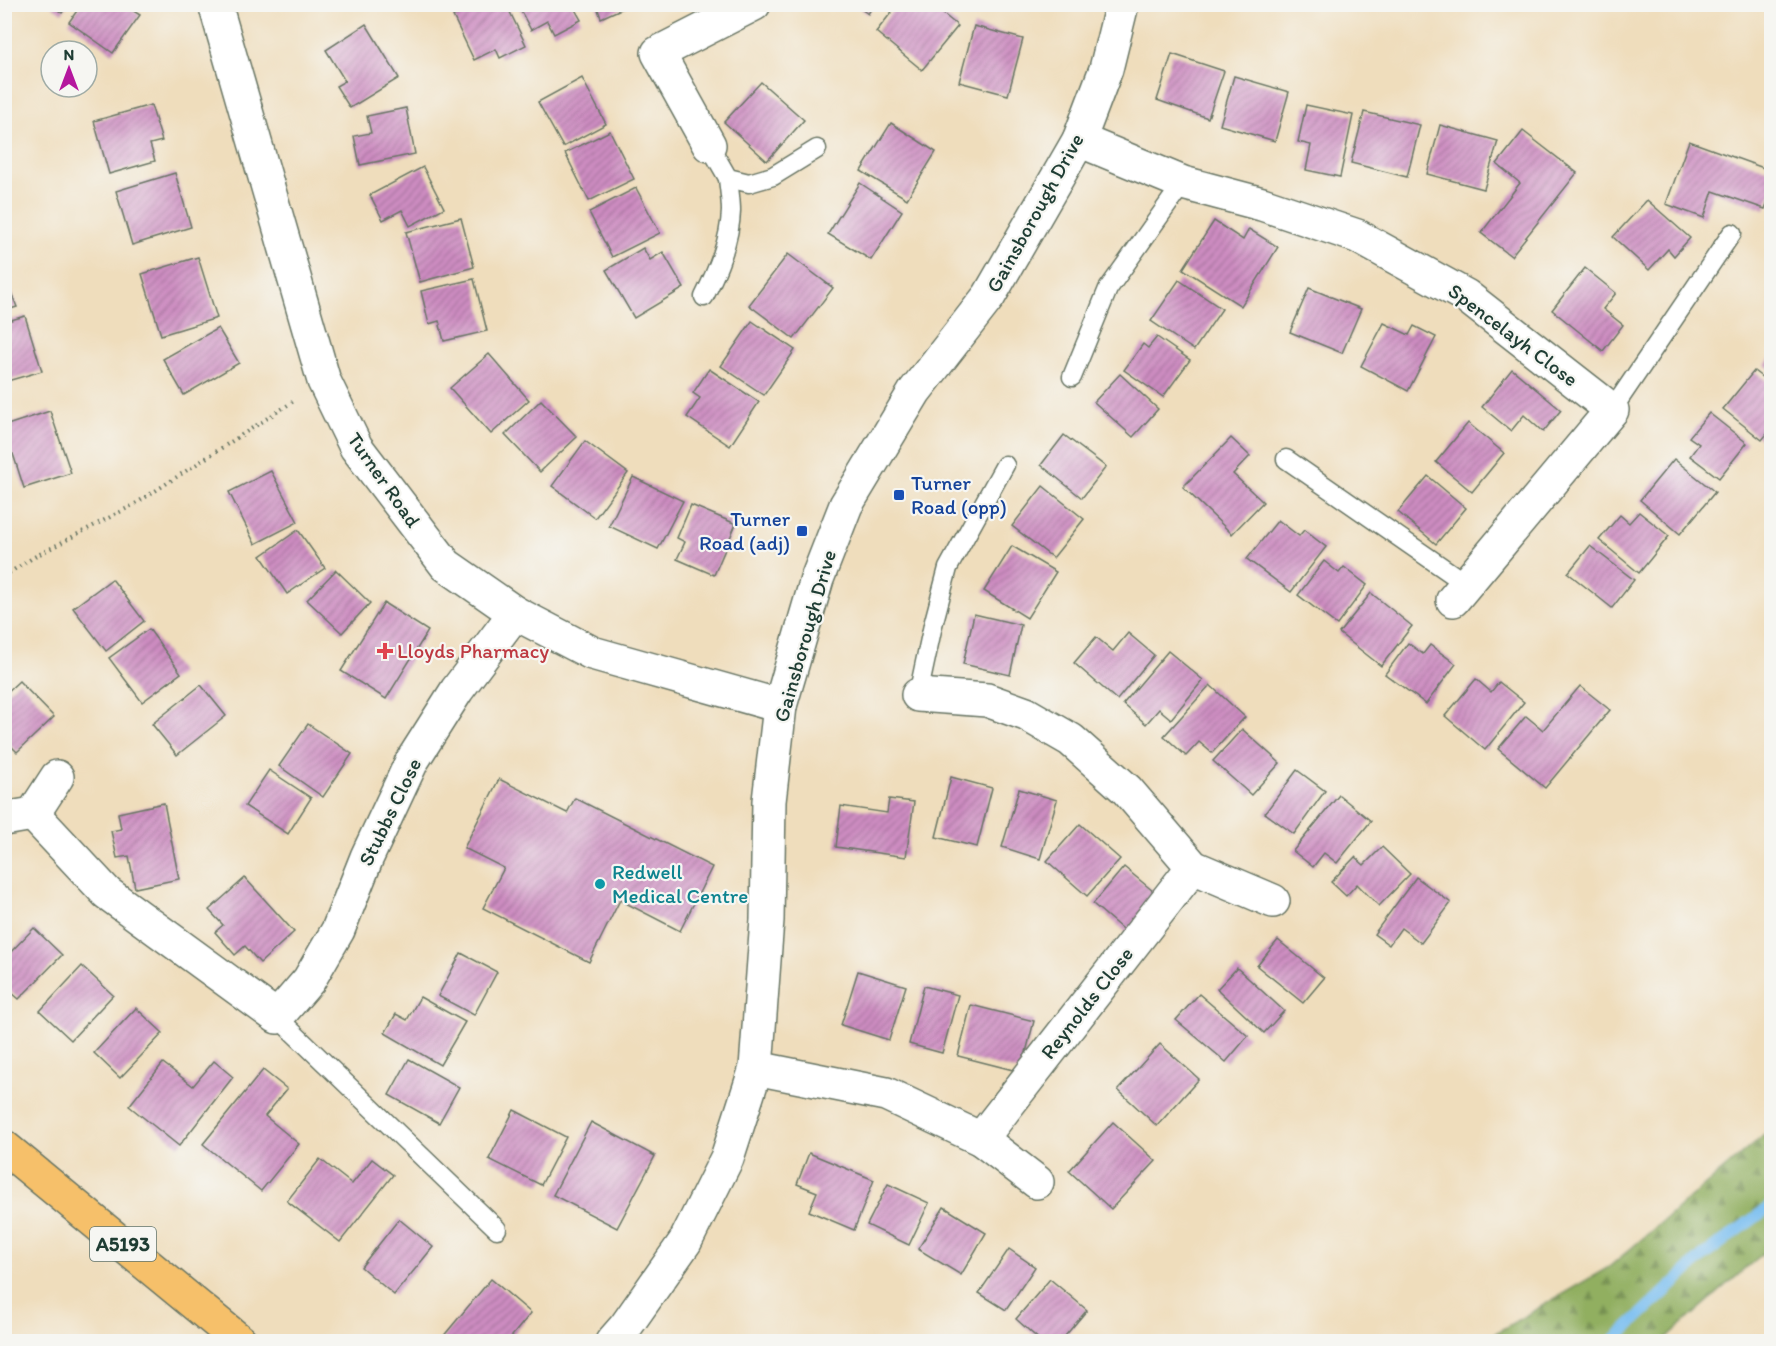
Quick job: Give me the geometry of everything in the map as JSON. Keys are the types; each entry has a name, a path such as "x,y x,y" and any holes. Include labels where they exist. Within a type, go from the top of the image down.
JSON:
{"main road":[{"name":"A5193","path":"4,1147 241,1341"}],"street":[{"name":"Turner Road","path":"215,4 324,381 356,447 446,566 515,613 592,653 780,706"},
{"path":"709,145 658,53 754,4"},
{"name":"Gainsborough Drive","path":"612,1341 626,1326 685,1242 727,1158 756,1068 767,920 769,801 780,706 817,579 846,505 915,391 989,296 1079,140 1106,69 1122,4"},
{"name":"Spencelayh Close","path":"1079,140 1183,183 1262,204 1357,236 1466,296 1612,410"},
{"path":"1459,591 1612,410"},
{"name":"Stubbs Close","path":"277,1017 309,980 338,930 367,856 412,762 457,690 515,613"},
{"path":"918,695 987,700 1026,714 1071,740 1127,790 1193,867 1273,901"},
{"path":"57,777 19,817 107,893 277,1017"},
{"name":"Reynolds Close","path":"981,1139 1193,867"},
{"path":"756,1068 886,1094 981,1139 1037,1182"}],"lane":[{"path":"704,297 718,270 730,212 728,178 709,145"},
{"path":"728,178 749,183 773,176 816,149"},
{"path":"1072,377 1108,289 1183,183"},
{"path":"1612,410 1732,233"},
{"path":"1286,459 1459,591"},
{"path":"918,695 948,568 1005,465"},
{"path":"277,1017 497,1229"}],"path":[{"path":"4,576 34,557 135,504 324,381"}],"green space":[{"path":"1771,1129 1771,1246 1663,1341 1482,1341 1609,1267"}],"building":[{"path":"49,4 68,4 62,13"},
{"path":"479,4 506,4 526,45 500,58 496,49 474,60 453,16"},
{"path":"517,4 572,4 581,20 554,34 547,21 531,30"},
{"path":"596,4 632,4 601,18"},
{"path":"854,4 874,4 868,14"},
{"path":"898,4 931,4 958,26 922,70 876,32"},
{"path":"81,5 124,5 140,15 113,53 99,43 99,39 93,39 69,22"},
{"path":"366,24 399,78 350,108 336,86 345,81 326,50"},
{"path":"974,26 1023,39 1008,95 959,82"},
{"path":"1172,54 1224,71 1208,118 1157,100"},
{"path":"1234,76 1289,92 1275,141 1220,125"},
{"path":"582,78 606,124 563,147 538,102"},
{"path":"761,82 804,120 767,161 724,122"},
{"path":"151,105 162,141 150,144 155,161 109,174 94,121"},
{"path":"1306,105 1353,115 1340,177 1306,170 1311,145 1298,142"},
{"path":"406,108 415,154 360,165 354,136 371,133 367,116"},
{"path":"1364,112 1420,125 1407,177 1351,163"},
{"path":"891,123 936,152 907,199 861,171"},
{"path":"1440,125 1498,141 1484,189 1427,174"},
{"path":"610,131 634,179 589,201 565,153"},
{"path":"1523,131 1577,173 1511,256 1481,233 1520,183 1497,164"},
{"path":"1689,141 1772,171 1772,191 1765,209 1713,191 1704,218 1666,204"},
{"path":"423,167 444,208 410,226 402,210 383,220 370,195"},
{"path":"175,173 191,227 132,245 116,191"},
{"path":"860,183 902,211 871,260 828,234"},
{"path":"636,188 660,233 612,257 589,212"},
{"path":"1647,200 1690,238 1674,256 1668,249 1649,270 1613,237"},
{"path":"461,218 474,267 420,282 406,232"},
{"path":"1214,221 1243,240 1249,229 1278,247 1241,306 1183,269"},
{"path":"643,248 650,260 663,252 684,288 634,318 606,270"},
{"path":"788,254 833,288 794,339 749,305"},
{"path":"198,257 217,318 161,335 142,274"},
{"path":"1585,268 1616,293 1603,309 1623,325 1603,351 1552,310"},
{"path":"4,275 17,307 4,311"},
{"path":"474,279 487,331 444,341 439,321 429,324 421,291"},
{"path":"1179,280 1222,309 1194,350 1151,321"},
{"path":"1309,288 1361,309 1342,353 1290,332"},
{"path":"25,316 42,371 4,382 4,322"},
{"path":"752,321 795,350 764,395 721,366"},
{"path":"1384,323 1409,335 1414,326 1436,337 1408,391 1361,366"},
{"path":"218,328 239,363 184,395 163,359"},
{"path":"1157,337 1190,360 1163,397 1124,370 1143,344 1148,348"},
{"path":"489,354 529,400 491,434 450,388"},
{"path":"1772,356 1772,370 1765,365"},
{"path":"709,369 759,402 730,446 687,417 700,398 693,393"},
{"path":"1512,369 1561,410 1543,432 1524,415 1511,431 1482,407"},
{"path":"1754,371 1772,385 1772,428 1762,440 1723,409"},
{"path":"1120,374 1158,409 1133,437 1094,402"},
{"path":"541,400 577,437 540,472 505,435"},
{"path":"50,411 71,473 24,488 13,454 4,456 4,426"},
{"path":"1709,413 1747,443 1719,478 1690,456 1699,444 1689,437"},
{"path":"1468,423 1504,453 1472,492 1436,462"},
{"path":"1064,435 1106,467 1082,498 1041,465"},
{"path":"1231,438 1250,456 1233,474 1263,502 1232,534 1183,487"},
{"path":"585,441 628,473 595,518 552,486"},
{"path":"1674,459 1715,492 1680,534 1640,500"},
{"path":"271,471 298,522 255,544 229,492"},
{"path":"1428,476 1466,508 1436,544 1398,512"},
{"path":"633,477 683,501 658,549 609,526"},
{"path":"1043,486 1084,519 1053,558 1012,526"},
{"path":"691,505 736,524 714,575 677,559 685,542 677,538"},
{"path":"1639,512 1669,536 1639,573 1599,540 1620,515 1629,523"},
{"path":"1278,520 1299,536 1304,530 1326,547 1291,592 1247,559"},
{"path":"298,530 325,568 287,594 261,556"},
{"path":"1012,546 1056,572 1027,618 984,591"},
{"path":"1590,546 1634,580 1612,608 1568,573"},
{"path":"1324,561 1339,573 1344,567 1367,585 1337,625 1298,595"},
{"path":"336,570 370,603 342,633 307,600"},
{"path":"112,579 144,621 106,651 73,608"},
{"path":"1371,593 1412,626 1381,666 1339,633"},
{"name":"Lloyds Pharmacy","path":"384,603 428,631 386,699 341,671"},
{"path":"974,614 1021,625 1010,675 963,664"},
{"path":"149,629 181,673 142,702 109,658"},
{"path":"1128,633 1154,655 1117,700 1074,663 1096,637 1113,651"},
{"path":"1408,643 1423,654 1430,645 1456,664 1426,704 1385,674"},
{"path":"1168,651 1203,680 1171,719 1159,709 1146,724 1123,704"},
{"path":"1476,679 1491,692 1499,682 1524,702 1485,750 1445,716"},
{"path":"19,681 54,717 17,752 4,739 4,695"},
{"path":"201,685 226,716 177,755 152,724"},
{"path":"1210,685 1245,717 1212,753 1199,742 1186,756 1164,736"},
{"path":"1580,686 1610,710 1545,788 1498,749 1526,716 1543,730"},
{"path":"308,724 352,754 323,797 279,766"},
{"path":"1242,729 1280,763 1251,795 1213,761"},
{"path":"269,770 311,798 288,834 245,806"},
{"path":"1297,770 1325,791 1294,834 1265,813"},
{"path":"951,777 992,788 977,847 936,837"},
{"name":"Redwell Medical Centre","path":"499,779 567,813 575,798 712,867 680,931 620,900 589,962 483,908 504,868 464,848"},
{"path":"1019,789 1057,800 1040,859 1002,847"},
{"path":"1339,795 1371,821 1337,863 1324,853 1313,867 1293,851"},
{"path":"889,799 914,802 906,857 836,847 841,806 887,813"},
{"path":"164,803 179,879 135,888 129,856 117,858 111,831 121,829 118,813"},
{"path":"1080,824 1120,859 1087,896 1047,861"},
{"path":"1382,847 1410,874 1379,906 1357,884 1346,896 1331,882 1355,857 1364,865"},
{"path":"1124,867 1159,896 1128,934 1093,904"},
{"path":"1416,877 1451,903 1421,943 1401,928 1389,945 1374,934"},
{"path":"245,878 294,932 260,963 245,946 235,955 215,932 223,925 209,910"},
{"path":"34,928 62,955 19,999 4,986 4,959"},
{"path":"1278,940 1324,978 1303,1003 1257,966"},
{"path":"461,953 497,972 474,1015 438,996"},
{"path":"82,966 113,995 71,1040 40,1011"},
{"path":"1237,968 1284,1011 1264,1033 1217,989"},
{"path":"858,971 906,986 889,1040 841,1025"},
{"path":"924,986 958,995 942,1053 909,1044"},
{"path":"1199,994 1248,1036 1226,1062 1176,1020"},
{"path":"420,997 465,1022 440,1065 385,1033 396,1014 407,1020"},
{"path":"971,1005 1034,1021 1021,1072 958,1056"},
{"path":"136,1008 163,1033 120,1078 94,1053"},
{"path":"1160,1044 1199,1079 1157,1126 1118,1090"},
{"path":"409,1059 459,1087 439,1123 389,1095"},
{"path":"214,1061 233,1077 179,1146 129,1106 163,1063 193,1086"},
{"path":"263,1070 287,1089 265,1116 299,1144 261,1191 203,1144"},
{"path":"514,1110 566,1137 541,1185 489,1159"},
{"path":"591,1122 655,1156 617,1228 553,1195"},
{"path":"1113,1122 1156,1161 1111,1209 1069,1171"},
{"path":"809,1153 874,1180 854,1230 809,1211 817,1192 797,1184"},
{"path":"320,1159 352,1184 372,1159 393,1175 340,1242 287,1201"},
{"path":"888,1184 929,1203 909,1245 867,1225"},
{"path":"944,1207 986,1233 961,1275 918,1249"},
{"path":"399,1219 433,1247 394,1295 361,1267"},
{"path":"1009,1249 1035,1267 1006,1310 979,1293"},
{"path":"491,1279 531,1313 507,1342 447,1342 442,1338"},
{"path":"1050,1279 1087,1310 1060,1342 1042,1342 1016,1319"}],"waterway":[{"path":"1612,1342 1703,1256 1772,1205"}],"place":[{"name":"Turner Road (opp)","path":"899,495"},
{"name":"Turner Road (adj)","path":"802,531"},
{"name":"Lloyds Pharmacy","path":"385,651"},
{"name":"Redwell Medical Centre","path":"600,884"}]}
